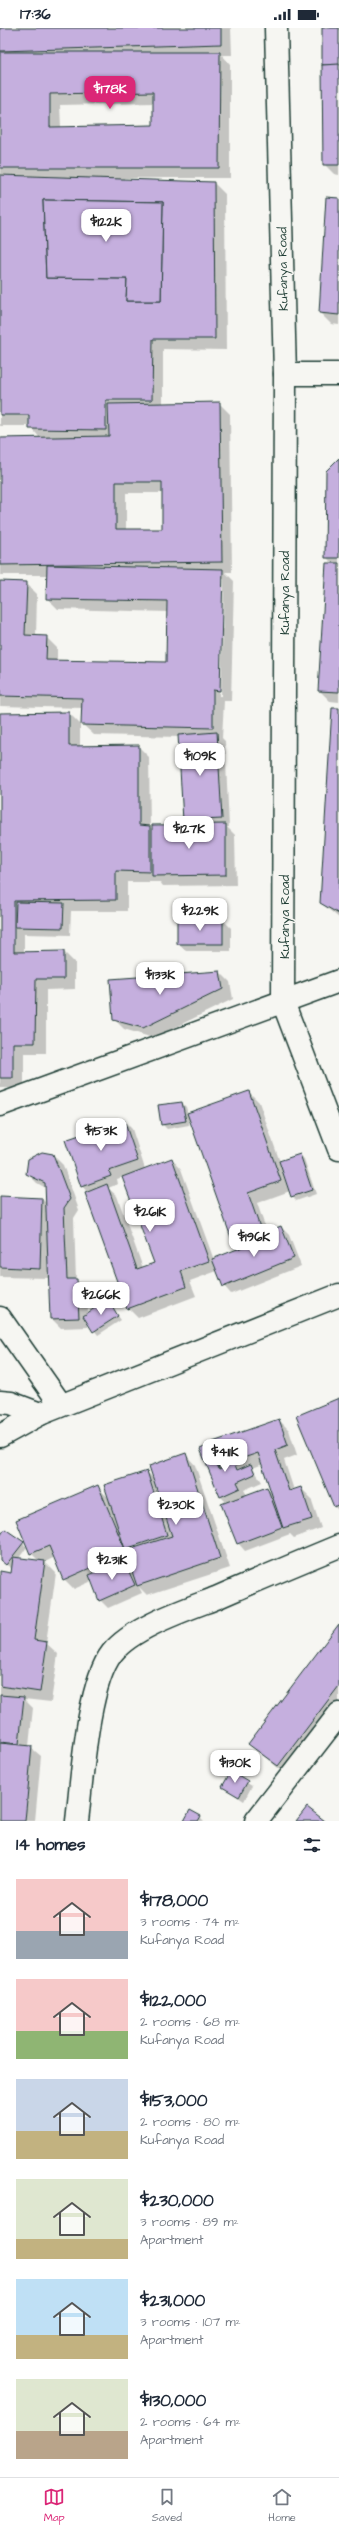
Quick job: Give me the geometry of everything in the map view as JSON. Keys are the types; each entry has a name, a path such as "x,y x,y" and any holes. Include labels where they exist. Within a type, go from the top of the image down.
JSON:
{"street":[{"name":"Kufanya Road","path":"276,28 285,374 283,1002 339,1149"},
{"path":"285,374 339,374"},
{"path":"0,1105 339,981"},
{"path":"0,1436 40,1414 61,1405 339,1295"},
{"path":"0,1318 61,1405"},
{"path":"0,1402 12,1403 40,1414"},
{"path":"77,1821 86,1741 99,1679 112,1653 132,1636 186,1610 339,1546"},
{"path":"256,1821 339,1714"}],"building":[{"path":"0,28 221,28 221,44 0,51"},
{"path":"322,28 339,28 339,65 322,65"},
{"path":"0,52 220,52 219,168 0,168","holes":["153,92 153,125 50,127 50,94"]},
{"path":"339,64 339,165 323,165 322,65"},
{"path":"0,175 214,182 215,339 153,339 152,400 106,400 106,430 29,429 29,415 0,415","holes":["43,200 163,202 161,301 126,301 127,279 46,278"]},
{"path":"326,197 339,198 339,315 319,313"},
{"path":"43,200 163,202 161,301 126,301 127,279 46,278"},
{"path":"220,402 222,562 0,565 0,438 109,436 108,404","holes":["116,482 162,482 162,529 116,529"]},
{"path":"339,458 339,558 325,558 326,471"},
{"path":"326,563 339,563 339,692 318,691"},
{"path":"47,565 223,569 220,691 213,690 213,728 81,725 82,698 0,696 0,581 27,582 25,635 47,636 46,660 166,662 167,601 46,599"},
{"path":"332,708 339,708 339,914 320,903"},
{"path":"69,712 69,746 139,745 139,825 150,826 150,872 116,871 116,900 14,901 14,952 64,951 64,979 36,979 35,1043 13,1043 13,1078 0,1078 0,713"},
{"path":"217,732 222,819 183,821 178,735"},
{"path":"226,824 226,875 152,876 152,825"},
{"path":"16,902 64,903 63,928 15,927"},
{"path":"177,919 223,919 223,944 177,944"},
{"path":"220,971 223,989 143,1028 113,1020 110,979"},
{"path":"249,1091 281,1181 248,1193 263,1236 234,1246 187,1113"},
{"path":"182,1102 186,1121 161,1125 158,1105"},
{"path":"124,1120 138,1161 109,1171 111,1176 81,1187 65,1140"},
{"path":"42,1152 53,1154 70,1199 64,1208 67,1279 77,1279 79,1318 50,1319 45,1183 26,1174 28,1159"},
{"path":"300,1154 312,1190 291,1197 279,1161"},
{"path":"172,1158 209,1261 181,1271 186,1287 127,1309 85,1193 107,1184 137,1269 154,1263 122,1177"},
{"path":"0,1196 42,1198 40,1269 0,1267"},
{"path":"281,1226 294,1258 223,1287 212,1259 268,1237 266,1232"},
{"path":"108,1299 118,1316 93,1332 83,1316"},
{"path":"339,1398 339,1504 334,1507 296,1416"},
{"path":"279,1419 288,1445 275,1450 289,1491 301,1487 312,1519 283,1528 258,1453 217,1467 210,1443"},
{"path":"209,1445 219,1469 234,1462 237,1470 251,1464 255,1474 237,1482 240,1488 220,1497 200,1449"},
{"path":"186,1453 220,1558 137,1586 125,1551 172,1536 149,1466"},
{"path":"147,1471 167,1535 125,1549 104,1485"},
{"path":"98,1485 126,1552 63,1580 49,1546 30,1554 16,1520"},
{"path":"267,1487 282,1527 237,1544 221,1504"},
{"path":"5,1529 24,1542 6,1565 0,1560 0,1536"},
{"path":"13,1557 45,1561 34,1640 47,1642 40,1692 0,1686 0,1571 11,1573"},
{"path":"124,1561 135,1585 99,1601 89,1575"},
{"path":"339,1624 339,1686 278,1766 248,1744"},
{"path":"0,1695 24,1697 19,1744 0,1742"},
{"path":"0,1743 32,1746 25,1821 0,1821"},
{"path":"231,1771 248,1781 239,1797 222,1787"},
{"path":"307,1807 325,1821 296,1821"},
{"path":"190,1810 201,1816 198,1821 184,1821"}]}
